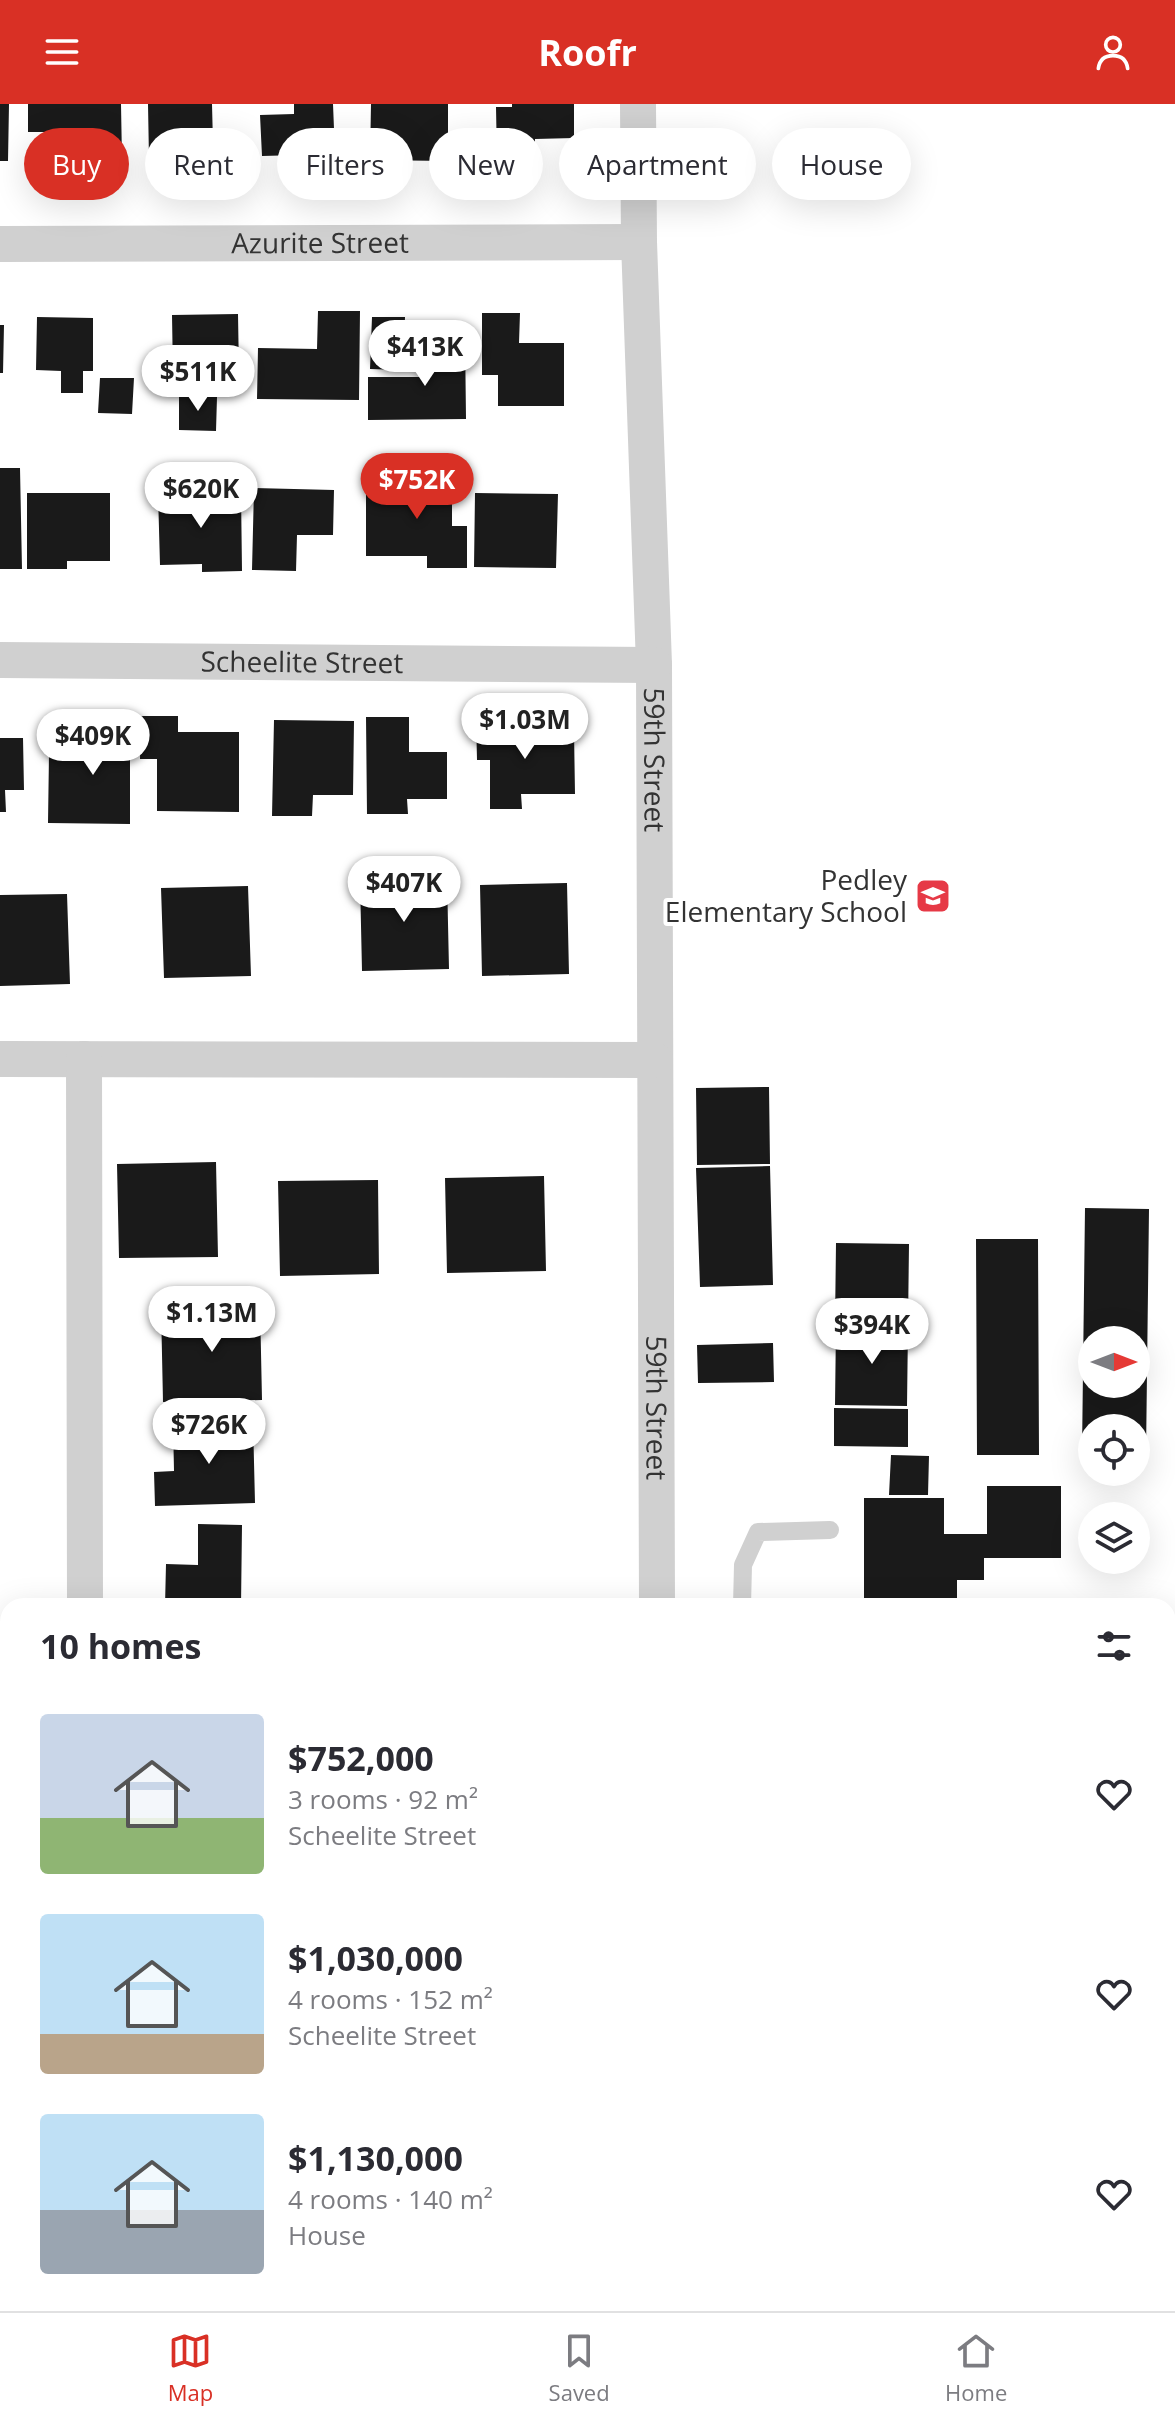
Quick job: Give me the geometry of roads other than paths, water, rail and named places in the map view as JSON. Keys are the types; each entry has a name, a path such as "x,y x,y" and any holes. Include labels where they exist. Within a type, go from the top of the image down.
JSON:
{"street":[{"name":"59th Street","path":"638,104 639,242 654,665 657,1598"},
{"name":"Azurite Street","path":"0,244 639,242"},
{"name":"Scheelite Street","path":"0,660 654,665"},
{"path":"0,1059 655,1060"},
{"path":"84,1059 85,1598"}],"lane":[{"path":"742,1598 743,1565 758,1532 830,1530"}],"place":[{"name":"Pedley Elementary School","path":"933,896"}]}
